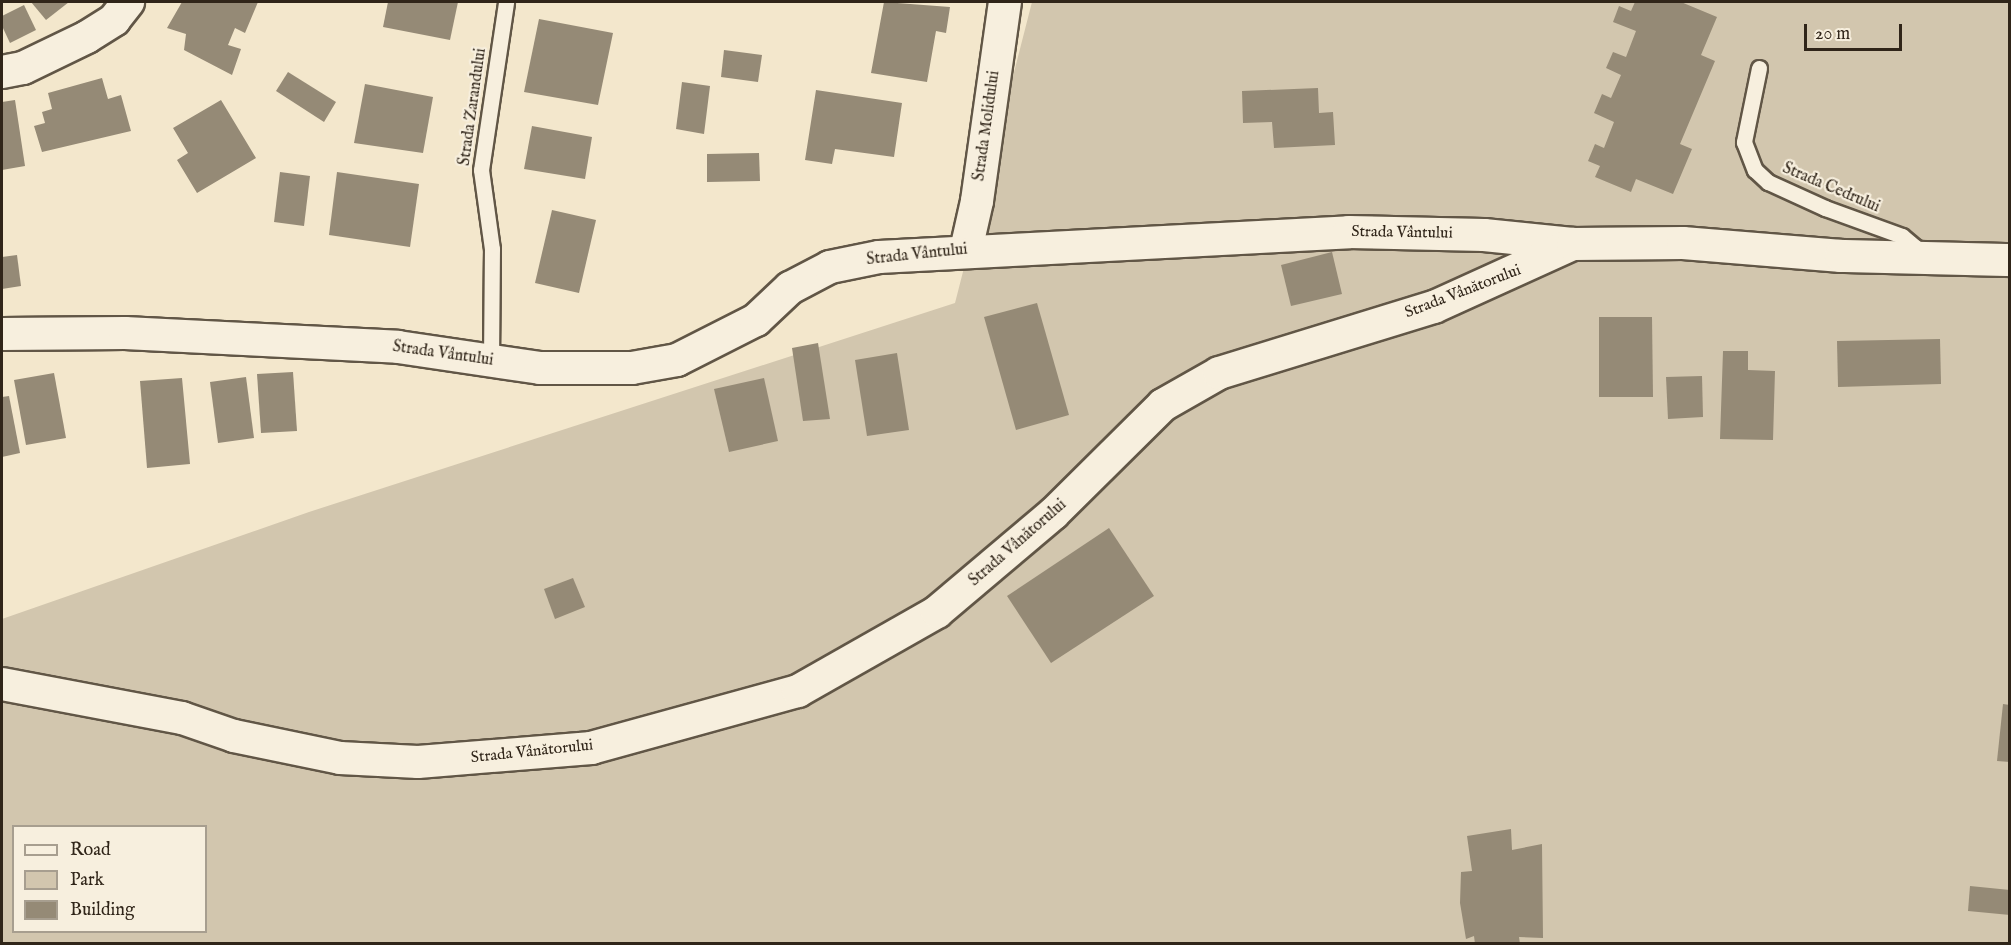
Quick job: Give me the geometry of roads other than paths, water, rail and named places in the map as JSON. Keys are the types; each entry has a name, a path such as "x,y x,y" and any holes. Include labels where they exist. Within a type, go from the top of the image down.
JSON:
{"street":[{"path":"2,72 23,68 87,38 114,20 128,2"},
{"name":"Strada Molidului","path":"966,250 977,201 1005,2"},
{"name":"Strada Vântului","path":"2,334 125,333 398,347 491,361 589,370 677,360 756,320 790,288 830,267 879,256 1349,232 1484,235 1573,244"},
{"name":"Strada Vânătorului","path":"2,684 182,718 234,736 340,758 418,762 591,748 798,691 937,612 1053,514 1163,405 1219,374 1434,307 1573,244 1683,243 1916,258 2010,260"}],"lane":[{"name":"Strada Zarandului","path":"491,361 492,249 481,170 506,2"},
{"name":"Strada Cedrului","path":"1759,68 1744,142 1755,170 1768,182 1825,208 1902,237 1915,247 1916,258"}]}
